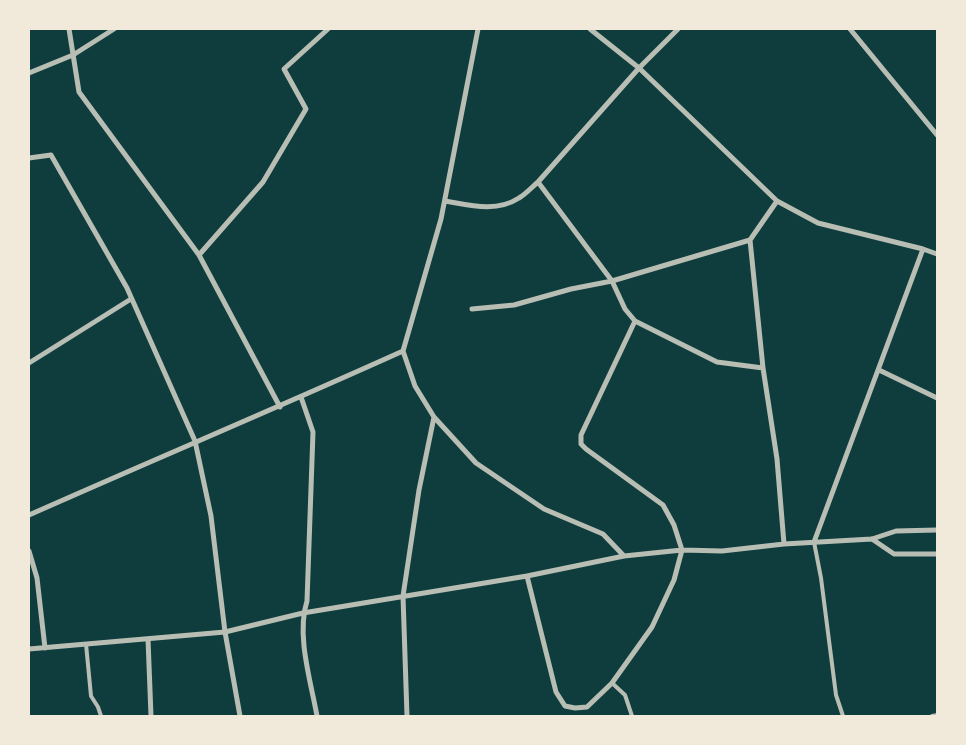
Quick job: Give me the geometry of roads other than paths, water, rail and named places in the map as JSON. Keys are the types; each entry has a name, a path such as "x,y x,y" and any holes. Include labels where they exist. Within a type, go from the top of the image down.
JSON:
{"street":[{"path":"69,29 79,92 200,255 280,407"},
{"path":"29,73 73,55 114,29"},
{"path":"200,255 263,182 306,109 284,69 328,29"},
{"path":"478,29 441,219 403,351 415,386 434,417 476,463 544,509 603,534 624,556"},
{"path":"590,29 640,68 777,202 818,223 937,254"},
{"path":"445,201 481,208 501,205 518,199 538,182 640,68 678,29"},
{"path":"850,29 937,135"},
{"path":"29,158 51,155 127,288 195,441 212,516 225,632 240,716"},
{"path":"538,182 612,281 625,308 635,320 717,362 763,368"},
{"path":"472,309 514,305 612,281 750,240 777,202"},
{"path":"750,240 763,368 778,459 784,544"},
{"path":"814,542 923,249"},
{"path":"29,362 131,299"},
{"path":"528,576 556,692 565,706 575,708 587,707 612,683 652,626 674,580 682,550 674,525 663,505 581,444 581,435 635,320"},
{"path":"29,515 195,441 280,407 403,351"},
{"path":"879,370 937,398"},
{"path":"301,397 313,432 307,601 303,613 304,647 317,716"},
{"path":"407,716 403,596 418,490 434,417"},
{"path":"29,649 225,632 303,613 528,576 624,556 682,550 722,551 784,544 872,540 896,531 937,530"},
{"path":"872,540 894,554 937,554"},
{"path":"29,551 37,578 45,648"},
{"path":"148,639 151,716"}],"lane":[{"path":"814,542 823,587 836,695 843,716"},
{"path":"86,644 91,696 101,716"},
{"path":"612,683 625,695 632,716"},
{"path":"932,716 937,715"}]}
